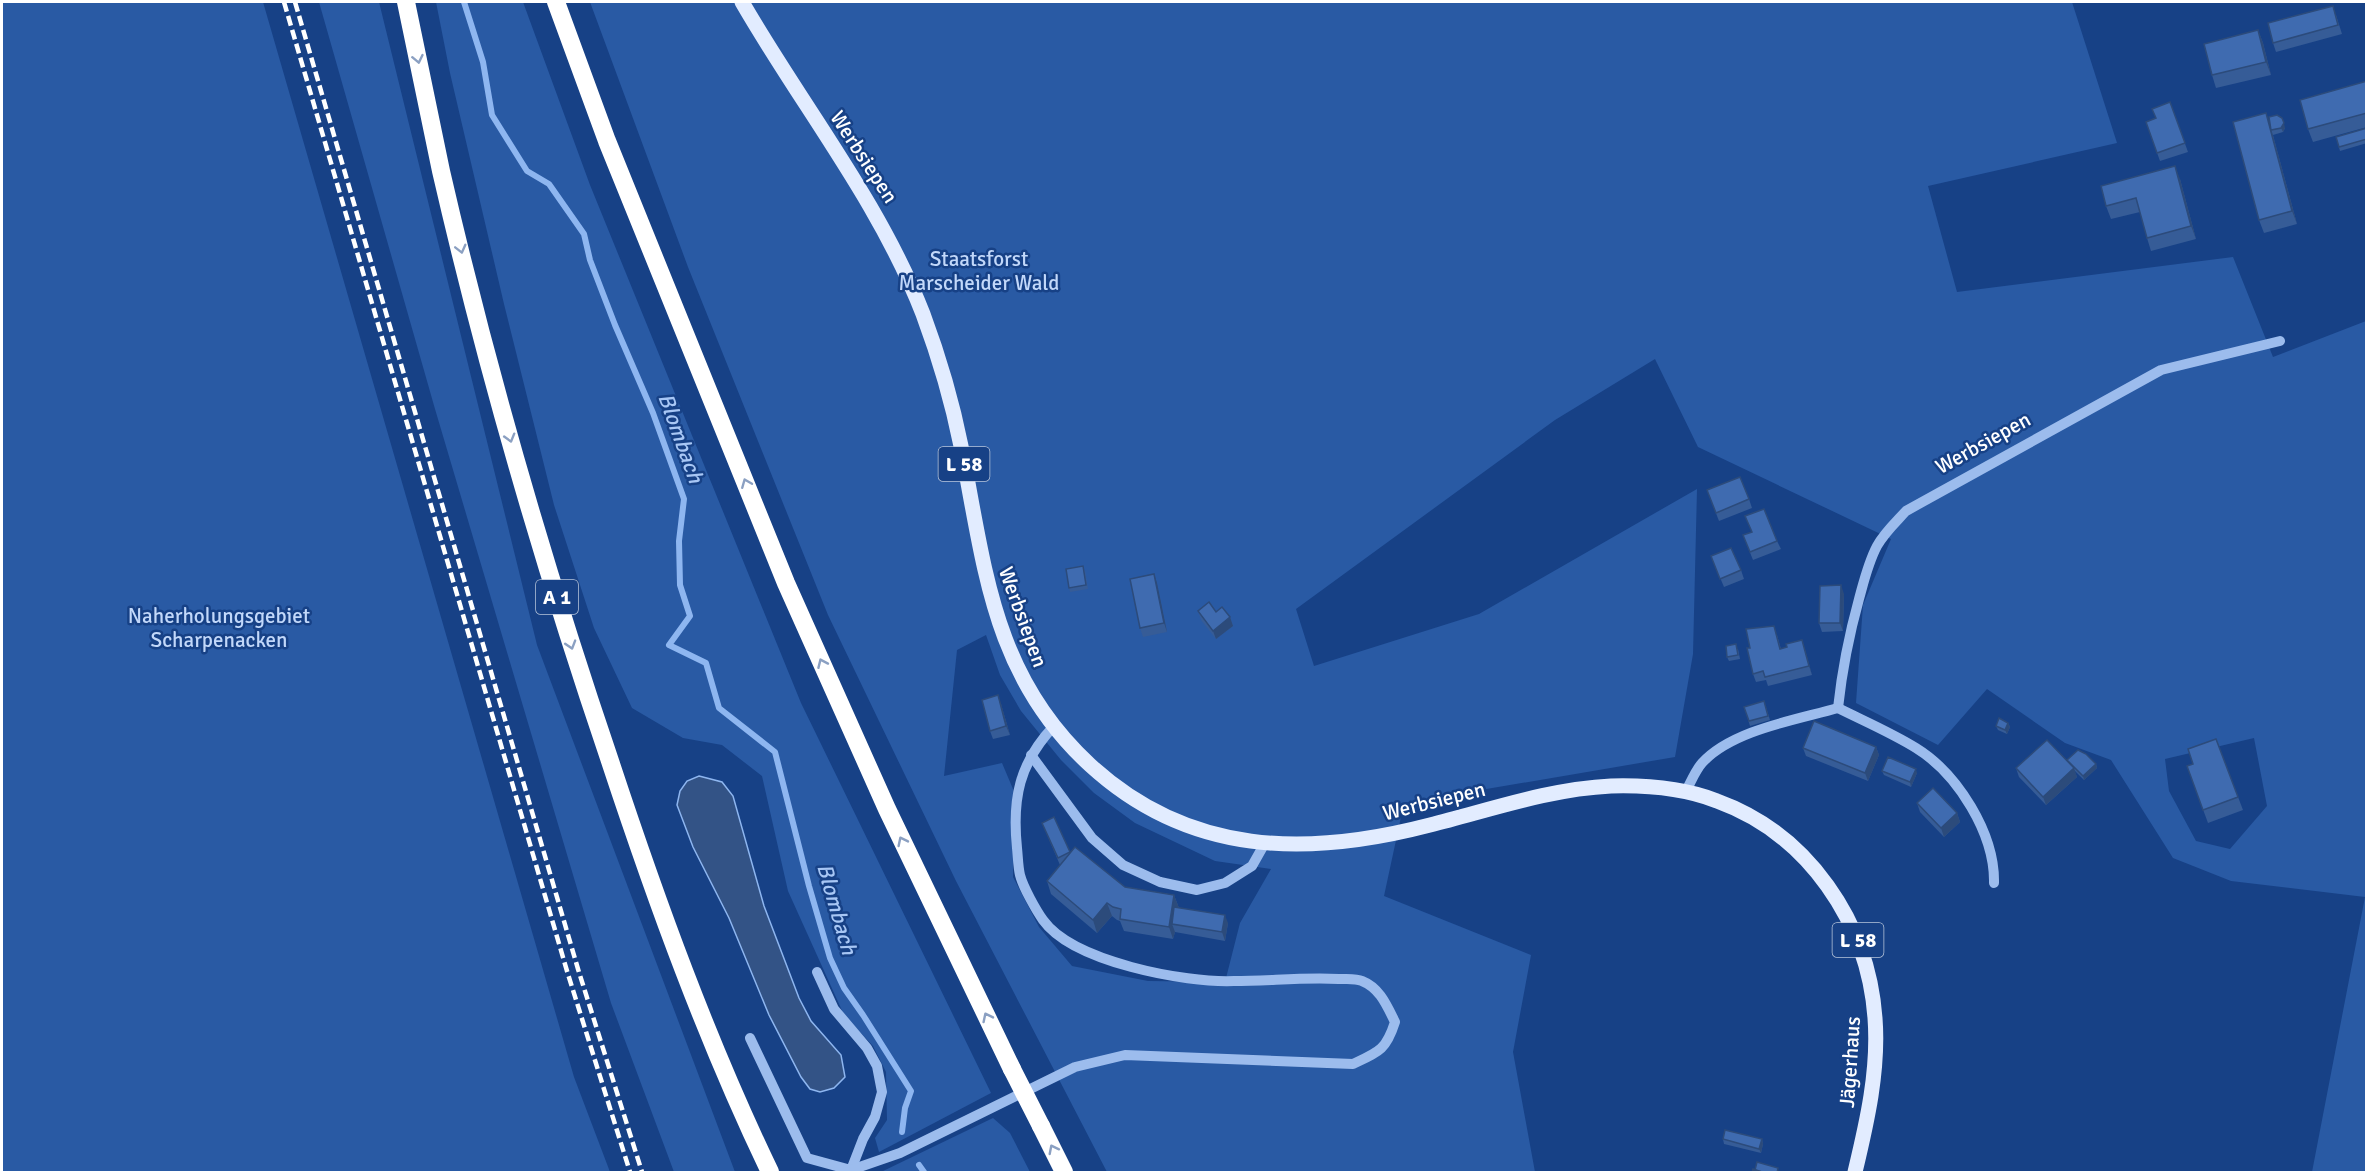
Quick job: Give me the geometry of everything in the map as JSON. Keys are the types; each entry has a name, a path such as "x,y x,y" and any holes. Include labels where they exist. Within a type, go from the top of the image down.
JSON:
{"highway":[{"name":"A 1","path":"406,2 441,172 489,360 571,646 658,904 747,1124 770,1173"},
{"path":"556,2 607,141 786,583 887,809 1064,1173"}],"main road":[{"name":"Werbsiepen","path":"742,2 762,37 869,202 902,264 942,368 961,447 991,601 1018,671 1054,726 1091,766 1143,804 1182,823 1228,837 1264,843 1301,845 1355,842 1399,833 1530,798 1587,788 1631,786 1686,792"},
{"name":"Jägerhaus","path":"1686,792 1721,802 1766,826 1783,838 1822,877 1849,919 1868,972 1876,1024 1873,1079 1855,1173"}],"street":[{"name":"Werbsiepen","path":"1838,708 1849,634 1868,565 1877,546 1906,511 2161,370 2280,341"},
{"path":"1686,792 1702,762 1714,752 1763,729 1838,708 1917,748 1939,766 1957,787 1986,836 1993,856 1994,883"},
{"path":"750,1038 807,1158 851,1170 900,1153 1075,1067 1095,1062 1125,1055 1353,1064 1374,1054 1388,1043 1395,1022 1383,997 1361,980 1305,977 1232,982 1153,972 1108,960 1071,943 1044,921 1020,877 1015,828 1018,788 1036,745 1054,726"},
{"path":"1031,755 1092,838 1123,865 1160,882 1197,891 1225,883 1252,866 1264,843"},
{"path":"817,972 834,1009 867,1048 877,1066 882,1092 875,1117 863,1139 851,1170"}],"green space":[{"name":"Naherholungsgebiet Scharpenacken","path":"2,2 263,2 574,1077 610,1172 2,1172"},
{"path":"319,2 379,2 537,645 735,1172 674,1172 611,1003 435,409"},
{"path":"436,2 523,2 590,185 801,703 991,1093 879,1152 875,1138 887,1120 886,1072 873,1046 844,1015 788,891 762,776 722,745 683,738 632,708 594,628 554,505 504,304 450,73"},
{"name":"Staatsforst Marscheider Wald","path":"590,2 2072,2 2117,143 1928,186 1957,292 2233,257 2273,357 2366,321 2366,1172 2312,1172 2365,897 2231,881 2173,858 2111,760 2065,743 1987,689 1938,745 1856,703 1863,605 1891,539 1698,447 1655,359 1555,420 1296,609 1314,666 1479,614 1697,489 1693,654 1675,757 1404,803 1384,896 1531,955 1513,1052 1535,1172 1107,1172 956,881 828,615 688,267","holes":["986,635 1000,675 1021,711 1061,760 1094,793 1135,823 1215,861 1271,869 1240,923 1225,982 1148,981 1072,966 1039,927 1013,877 1013,789 1002,763 944,776 957,650","2254,738 2267,806 2230,849 2196,841 2169,791 2165,759"]},
{"path":"993,1118 1010,1133 1030,1172 881,1172"}],"shaded area":[{"path":"699,776 722,782 733,796 764,906 799,998 811,1021 841,1055 845,1077 834,1088 820,1092 810,1089 801,1077 769,1015 729,918 693,847 677,805 680,791 687,781"}],"building":[{"path":"2333,6 2338,25 2273,43 2268,23"},
{"path":"2258,30 2266,62 2212,75 2204,44"},
{"path":"2367,81 2367,113 2308,129 2300,100"},
{"path":"2170,102 2185,143 2157,153 2146,122 2156,118 2152,109"},
{"path":"2266,113 2292,211 2259,220 2233,122"},
{"path":"2277,115 2284,123 2281,128 2271,130 2269,117"},
{"path":"2367,128 2367,139 2339,147 2336,137"},
{"path":"2175,166 2191,226 2147,238 2136,198 2106,206 2101,186"},
{"path":"1740,477 1749,499 1716,513 1707,490"},
{"path":"1764,509 1777,541 1750,552 1743,535 1752,532 1745,516"},
{"path":"1731,548 1741,570 1720,579 1711,556"},
{"path":"1083,566 1086,585 1069,588 1066,569"},
{"path":"1154,574 1164,623 1140,628 1130,579"},
{"path":"1841,585 1840,623 1819,623 1820,586"},
{"path":"1209,602 1216,612 1222,607 1230,617 1213,631 1198,611"},
{"path":"1774,626 1780,649 1787,647 1786,644 1802,640 1809,666 1765,677 1763,671 1753,674 1747,648 1750,648 1746,629"},
{"path":"1736,644 1738,655 1727,657 1726,646"},
{"path":"998,695 1006,726 990,731 982,700"},
{"path":"1764,701 1768,716 1749,721 1744,707"},
{"path":"1999,718 2008,723 2005,730 1996,726"},
{"path":"1814,721 1876,747 1865,773 1803,748"},
{"path":"2216,739 2238,797 2203,810 2187,766 2193,764 2188,749"},
{"path":"2047,740 2074,768 2043,797 2016,768"},
{"path":"2078,750 2096,764 2083,776 2067,760"},
{"path":"1888,757 1916,769 1910,782 1882,771"},
{"path":"1933,788 1957,813 1941,828 1917,803"},
{"path":"1054,817 1070,852 1058,858 1042,823"},
{"path":"1075,847 1125,887 1174,895 1169,927 1120,919 1121,909 1107,903 1093,920 1047,881"},
{"path":"1174,907 1225,915 1222,932 1172,924"},
{"path":"1725,1130 1762,1139 1759,1149 1723,1139"},
{"path":"1757,1162 1778,1168 1777,1173 1755,1170"},
{"path":"1753,1169 1765,1173 1752,1173"}],"waterway":[{"name":"Blombach","path":"464,2 483,62 492,115 527,171 549,184 584,234 590,260 653,413 684,499 679,541 680,585 690,616 669,645 706,663 719,708 775,752 830,958 844,988 911,1091 905,1108 902,1132"},
{"name":"Blombach","path":"919,1165 924,1172"}],"railway":[{"path":"284,2 567,971 630,1172"},
{"path":"295,2 578,969 642,1172"}]}
